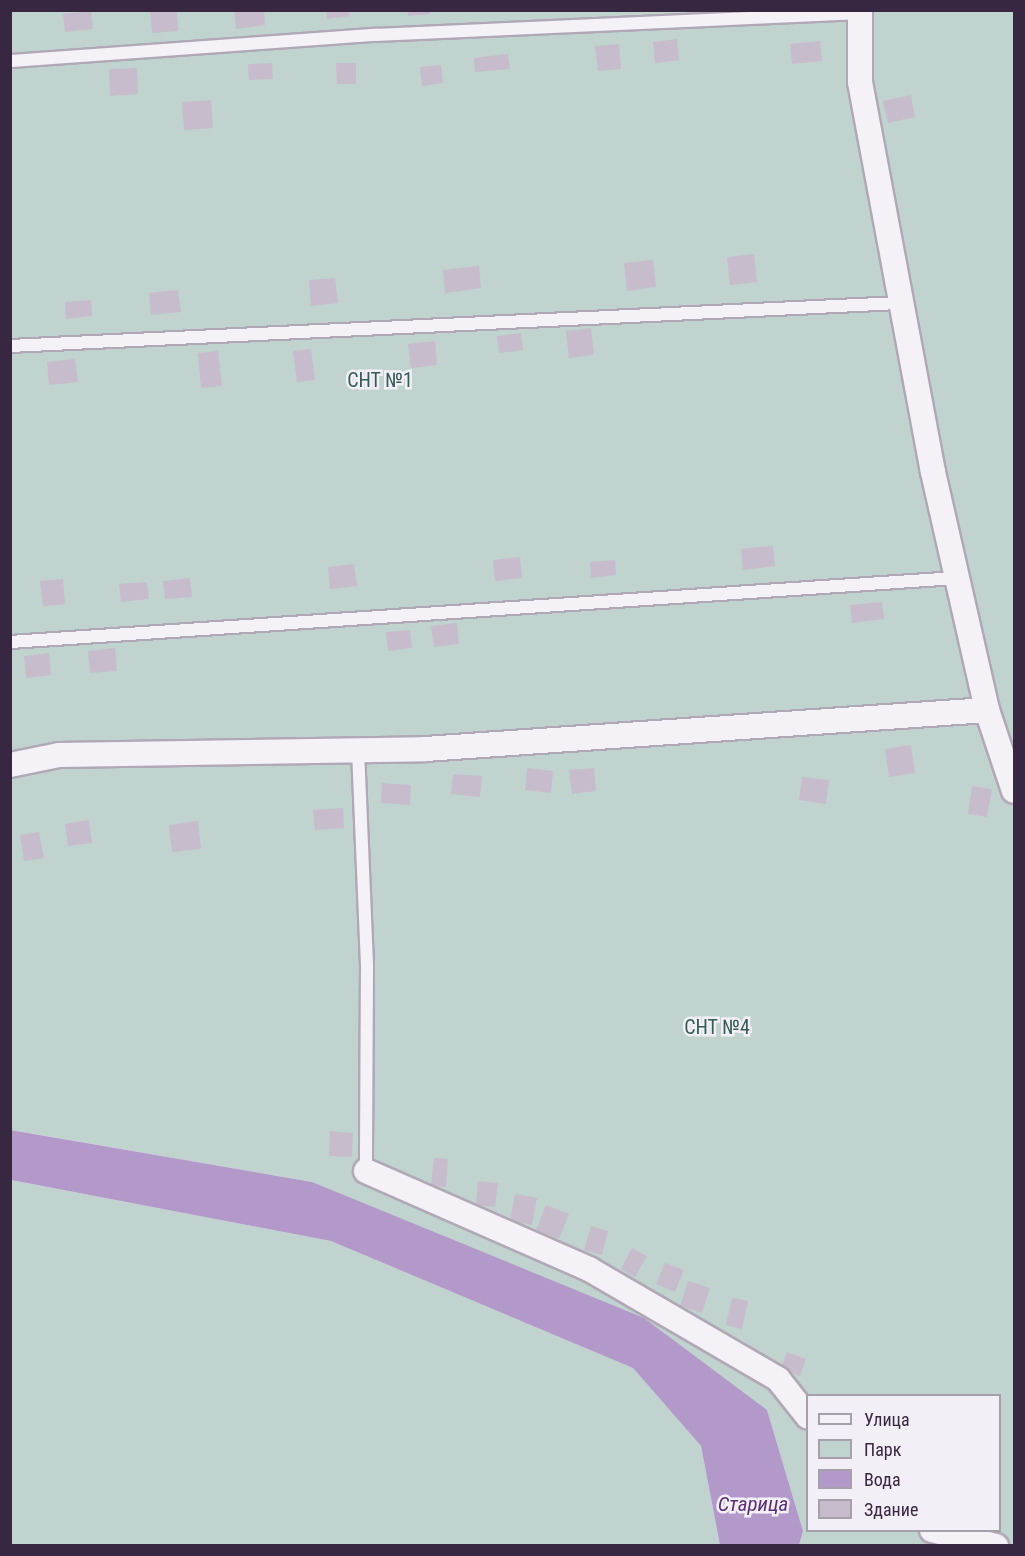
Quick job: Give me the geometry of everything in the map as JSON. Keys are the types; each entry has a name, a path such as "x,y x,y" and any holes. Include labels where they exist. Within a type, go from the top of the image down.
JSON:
{"street":[{"path":"861,12 860,81 900,303 955,578 987,710 1014,791"},
{"path":"10,765 58,755 358,750 987,710"},
{"path":"366,1171 589,1269 778,1379 806,1416"},
{"path":"941,1532 996,1545"}],"lane":[{"path":"10,61 376,35 861,12"},
{"path":"10,346 900,303"},
{"path":"10,642 955,578"},
{"path":"358,750 367,964 366,1171"}],"green space":[{"path":"10,11 1014,11 1014,1545 799,1545 803,1531 767,1410 312,1182 11,1130"},
{"path":"10,1180 331,1241 633,1368 701,1446 720,1545 11,1545"}],"water":[{"name":"Старица","path":"10,1130 312,1182 644,1318 767,1410 803,1531 799,1545 720,1545 701,1446 633,1368 331,1241 11,1180"}],"building":[{"path":"150,10 177,10 178,31 152,33"},
{"path":"234,10 264,10 265,25 236,29"},
{"path":"326,10 348,10 349,16 327,19"},
{"path":"407,10 430,10 430,14 408,16"},
{"path":"91,11 93,29 65,32 63,14"},
{"path":"677,39 679,60 655,63 653,42"},
{"path":"820,41 822,61 792,64 790,44"},
{"path":"619,44 621,69 598,71 595,46"},
{"path":"508,54 510,69 475,72 474,58"},
{"path":"272,63 273,79 249,80 248,64"},
{"path":"336,63 356,63 356,84 337,84"},
{"path":"441,65 443,83 422,86 420,67"},
{"path":"137,68 138,94 110,96 109,69"},
{"path":"911,95 915,117 888,123 883,101"},
{"path":"211,100 213,128 184,130 182,102"},
{"path":"754,254 757,282 730,285 727,257"},
{"path":"653,260 656,287 627,291 624,263"},
{"path":"479,266 481,288 445,293 443,270"},
{"path":"335,278 338,303 311,306 309,280"},
{"path":"178,290 181,312 151,315 149,293"},
{"path":"91,300 92,316 66,319 65,302"},
{"path":"591,328 594,355 569,358 566,331"},
{"path":"521,333 523,350 499,353 497,336"},
{"path":"435,341 437,365 411,368 408,344"},
{"path":"311,349 315,380 297,382 293,351"},
{"path":"218,351 222,386 201,388 198,353"},
{"path":"75,359 78,382 49,385 47,362"},
{"path":"773,546 775,566 743,570 741,549"},
{"path":"520,557 522,578 495,581 493,560"},
{"path":"615,560 616,575 591,578 590,562"},
{"path":"354,564 357,586 330,589 328,567"},
{"path":"190,578 192,597 165,599 163,581"},
{"path":"63,579 65,604 43,606 40,581"},
{"path":"147,582 149,599 121,602 119,584"},
{"path":"882,602 884,619 852,623 850,605"},
{"path":"457,623 459,644 434,647 431,626"},
{"path":"410,630 412,648 388,651 386,632"},
{"path":"115,648 117,671 90,673 88,651"},
{"path":"49,653 51,675 26,678 24,656"},
{"path":"911,745 915,773 889,777 885,749"},
{"path":"527,768 553,771 551,793 525,790"},
{"path":"594,768 596,791 572,794 569,770"},
{"path":"453,774 482,776 480,797 451,794"},
{"path":"802,777 829,780 826,804 799,800"},
{"path":"382,783 411,785 410,805 381,803"},
{"path":"972,786 992,789 987,817 968,814"},
{"path":"343,808 344,828 315,830 313,810"},
{"path":"89,820 92,843 68,846 65,824"},
{"path":"198,821 201,849 172,852 169,825"},
{"path":"39,832 44,858 24,861 20,835"},
{"path":"330,1131 353,1133 352,1157 329,1156"},
{"path":"434,1158 448,1159 446,1187 431,1186"},
{"path":"478,1181 498,1183 495,1207 476,1205"},
{"path":"515,1194 537,1198 532,1225 510,1221"},
{"path":"546,1205 569,1214 559,1239 536,1230"},
{"path":"591,1226 608,1231 602,1255 584,1250"},
{"path":"632,1248 647,1256 635,1277 621,1269"},
{"path":"665,1263 684,1270 675,1292 656,1284"},
{"path":"688,1281 710,1288 702,1313 680,1306"},
{"path":"732,1298 748,1301 742,1329 726,1325"},
{"path":"787,1352 806,1359 800,1376 781,1369"}],"park label":[{"name":"СНТ №1","path":"380,380"},
{"name":"СНТ №4","path":"717,1027"}]}
